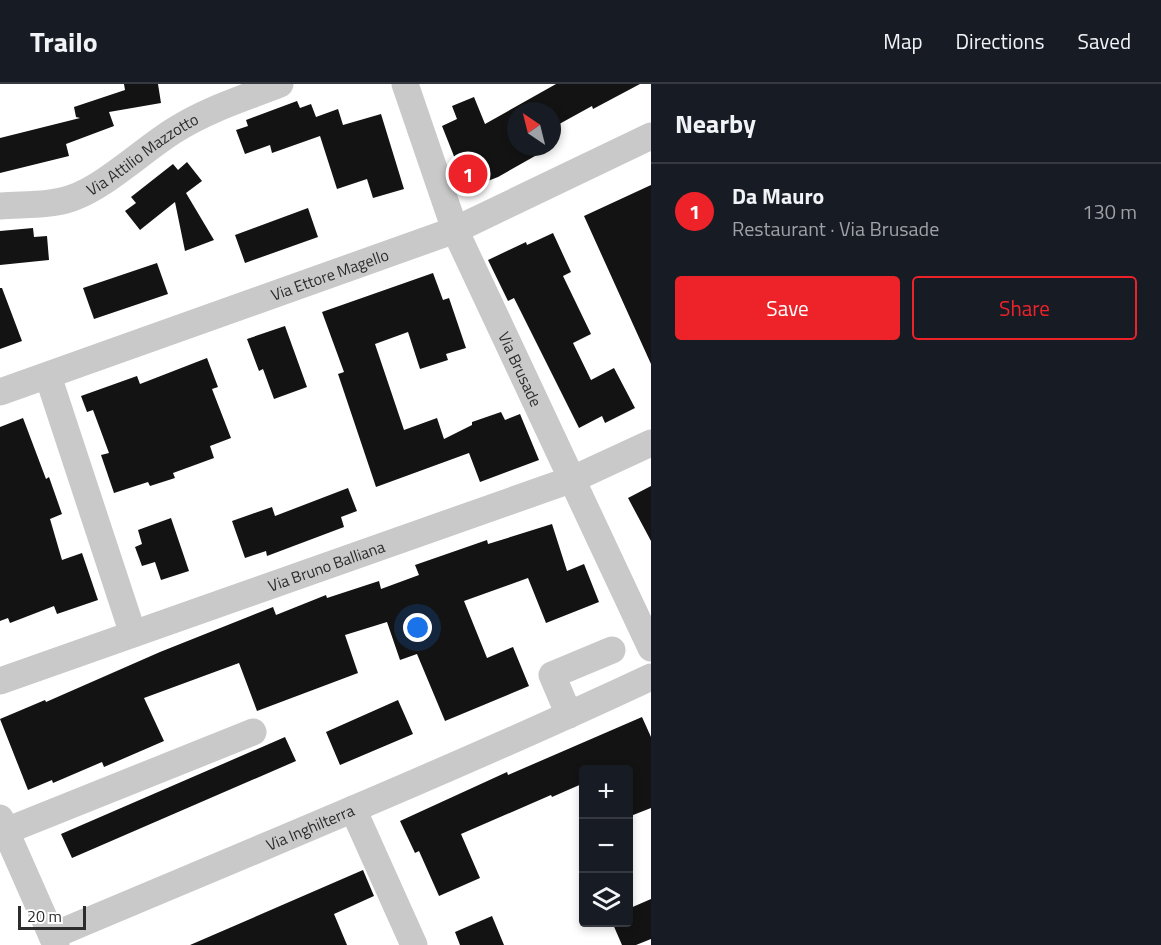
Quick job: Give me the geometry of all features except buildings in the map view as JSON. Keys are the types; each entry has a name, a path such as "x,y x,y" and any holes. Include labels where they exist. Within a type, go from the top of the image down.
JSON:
{"street":[{"name":"Via Attilio Mazzotto","path":"0,206 61,201 75,197 93,188 196,118 280,84"},
{"name":"Via Brusade","path":"405,84 455,230 651,648"},
{"name":"Via Ettore Magello","path":"0,392 455,230 651,136"},
{"path":"48,375 133,634"},
{"name":"Via Bruno Balliana","path":"0,681 573,479 651,443"},
{"path":"569,715 552,675 612,650"},
{"name":"Via Inghilterra","path":"54,940 651,677"},
{"path":"54,940 3,824 254,732"},
{"path":"353,809 414,945"}],"place":[{"name":"Da Mauro","path":"468,174"}]}
